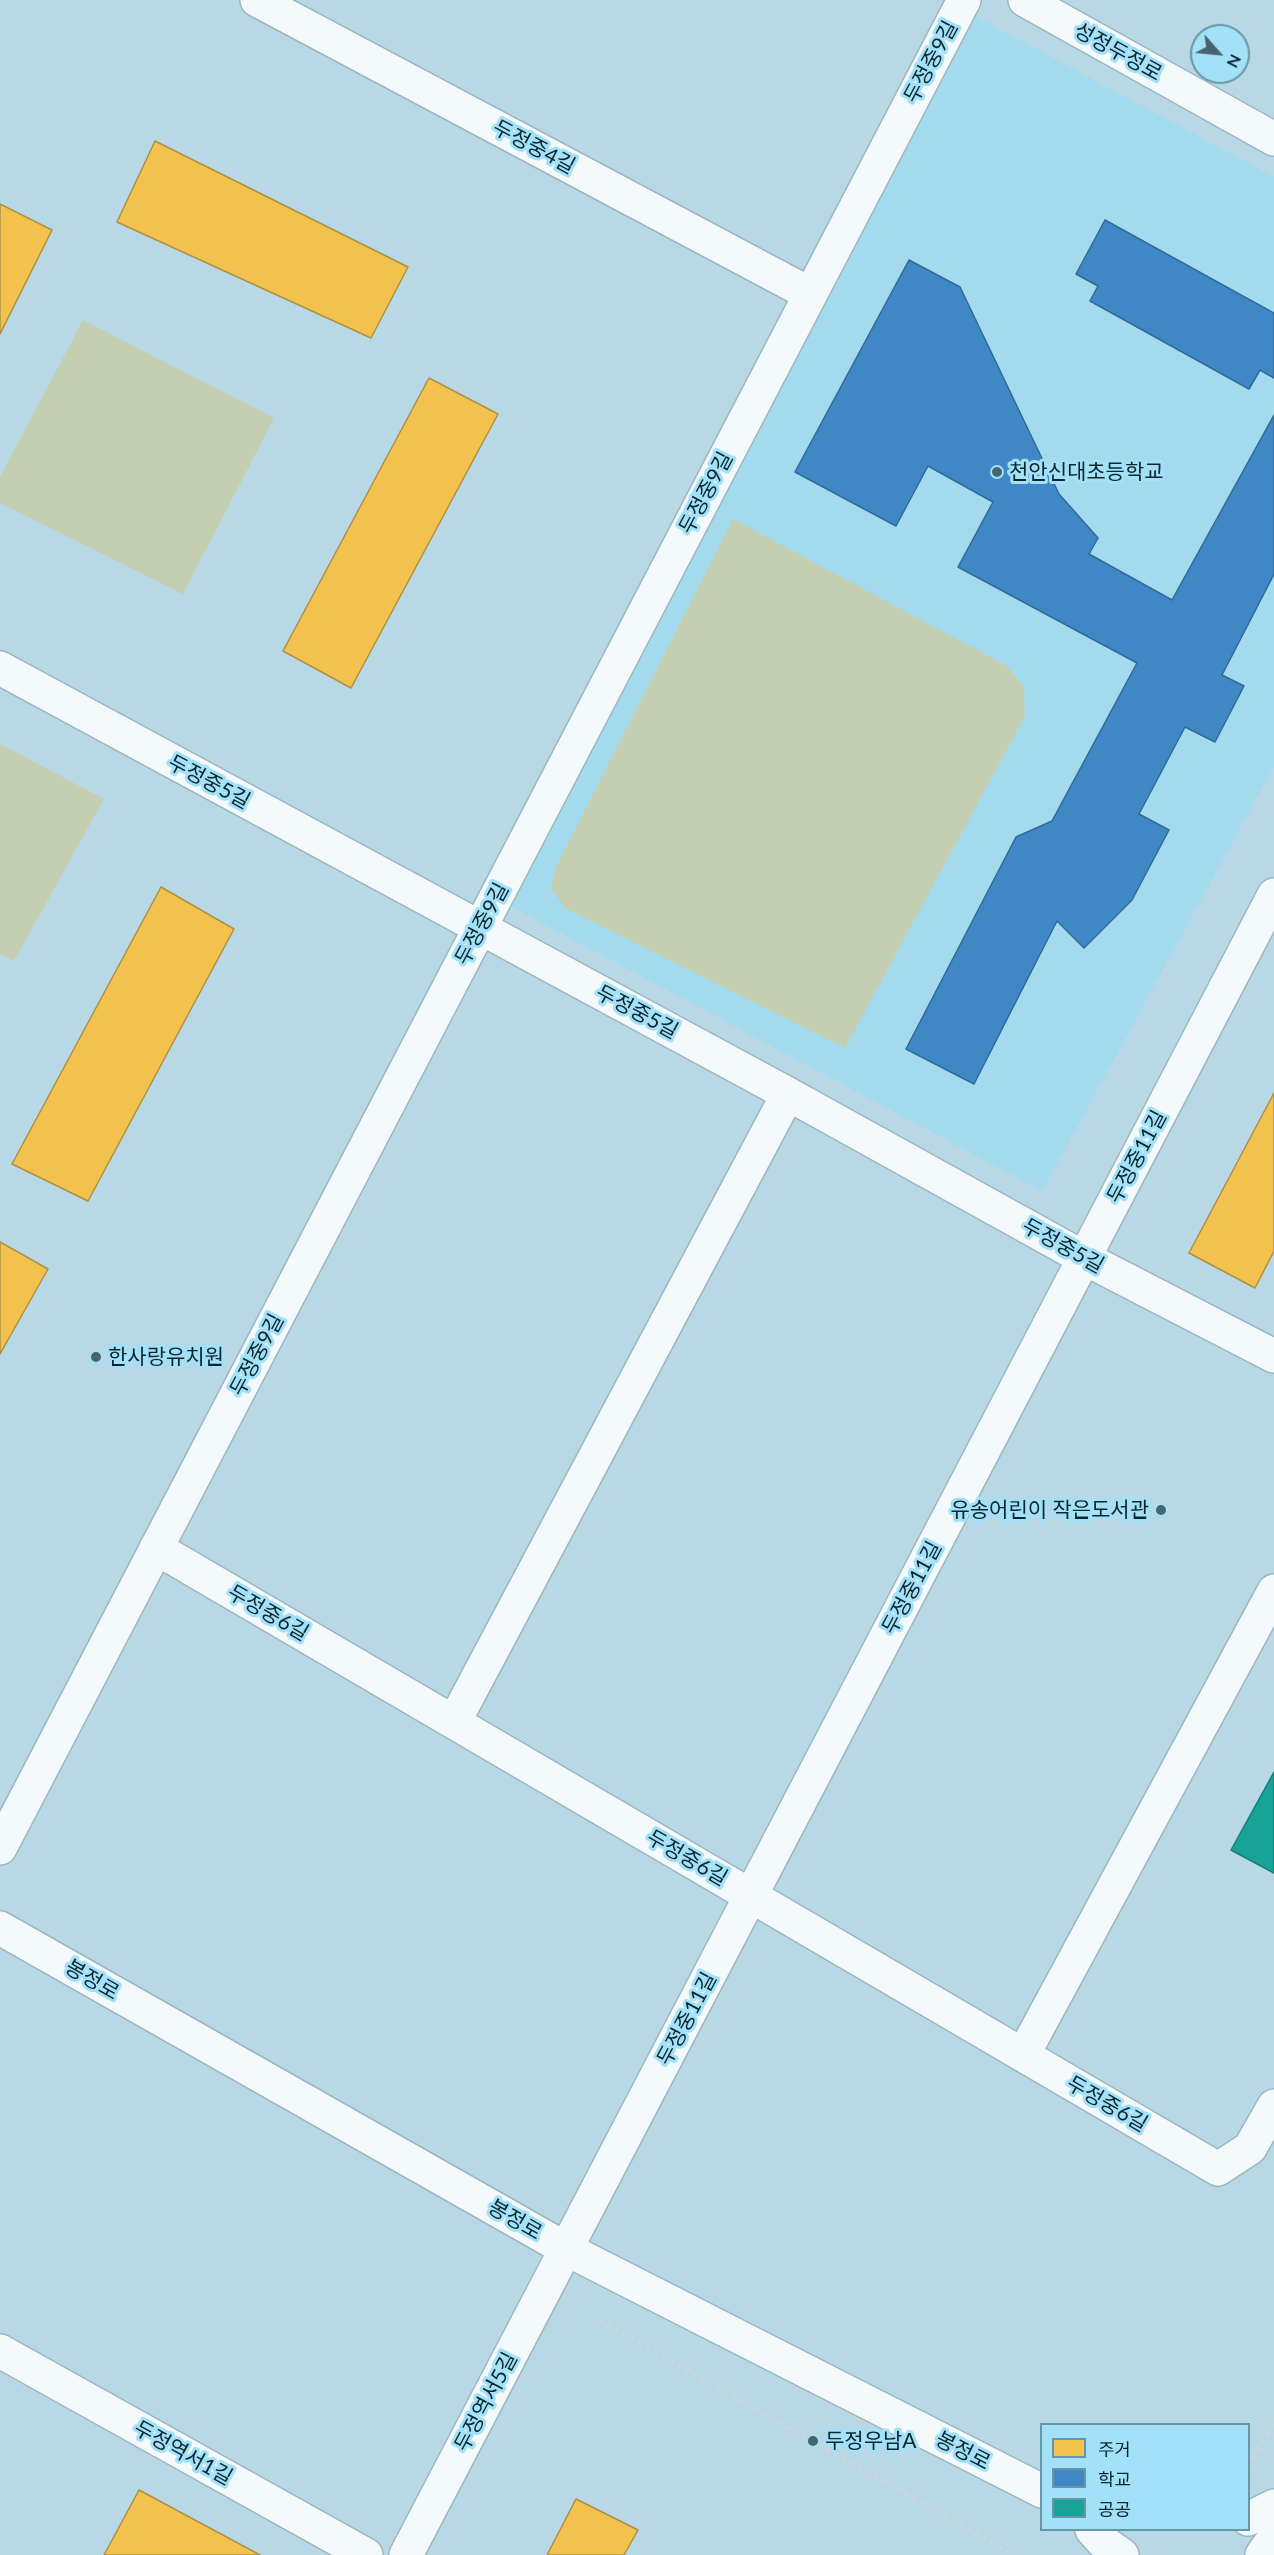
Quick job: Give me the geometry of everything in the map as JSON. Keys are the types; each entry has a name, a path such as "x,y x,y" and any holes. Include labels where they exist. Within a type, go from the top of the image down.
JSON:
{"street":[{"name":"두정중4길","path":"257,0 810,294"},
{"name":"두정중9길","path":"0,1848 964,0"},
{"name":"성정두정로","path":"1025,0 1274,139"},
{"name":"두정중5길","path":"0,668 788,1094 1084,1258 1274,1356"},
{"name":"두정중11길","path":"566,2249 1274,896"},
{"path":"454,1722 788,1094"},
{"name":"두정중6길","path":"156,1548 1218,2169 1250,2148 1274,2106"},
{"path":"1023,2055 1274,1591"},
{"name":"봉정로","path":"0,1928 566,2249 1040,2491"},
{"name":"두정역서5길","path":"405,2555 566,2249"},
{"name":"두정역서1길","path":"0,2351 366,2555"},
{"path":"1250,2518 1274,2506"},
{"path":"1094,2531 1102,2541 1122,2555"},
{"path":"1263,2555 1274,2538"}],"path":[{"path":"599,2320 1014,2555"},
{"path":"1250,2465 1274,2423"}],"shaded area":[{"name":"천안신대초등학교","path":"964,10 1274,177 1274,766 1042,1191 494,897"}],"green space":[{"path":"83,320 274,418 183,594 0,503 0,477"},
{"path":"733,519 1007,666 1024,687 1025,716 845,1048 565,908 551,888 556,867"},
{"path":"0,744 104,799 14,961 0,954"}],"building: 주거":[{"path":"155,141 408,267 371,338 117,222"},
{"path":"0,204 52,230 0,334"},
{"path":"429,378 498,414 351,688 283,651"},
{"path":"161,887 234,929 88,1201 12,1164"},
{"path":"1274,1093 1274,1251 1255,1288 1189,1253"},
{"path":"0,1242 48,1269 0,1354"},
{"path":"139,2490 260,2555 104,2555"},
{"path":"576,2499 638,2530 624,2555 547,2555"}],"building: 학교":[{"path":"1105,220 1274,313 1274,378 1260,370 1249,389 1090,301 1098,286 1076,274"},
{"path":"909,260 960,287 1059,494 1098,538 1089,554 1172,600 1274,415 1274,574 1222,675 1244,686 1215,742 1185,727 1139,814 1169,830 1132,900 1084,948 1057,921 974,1084 906,1049 1016,837 1052,821 1137,663 958,567 993,502 928,466 896,526 795,472"}],"building: 공공":[{"path":"1274,1772 1274,1873 1231,1850"}],"place":[{"name":"천안신대초등학교","path":"997,472"},
{"name":"한사랑유치원","path":"96,1357"},
{"name":"유송어린이 작은도서관","path":"1161,1510"},
{"name":"두정우남A","path":"813,2441"}]}
